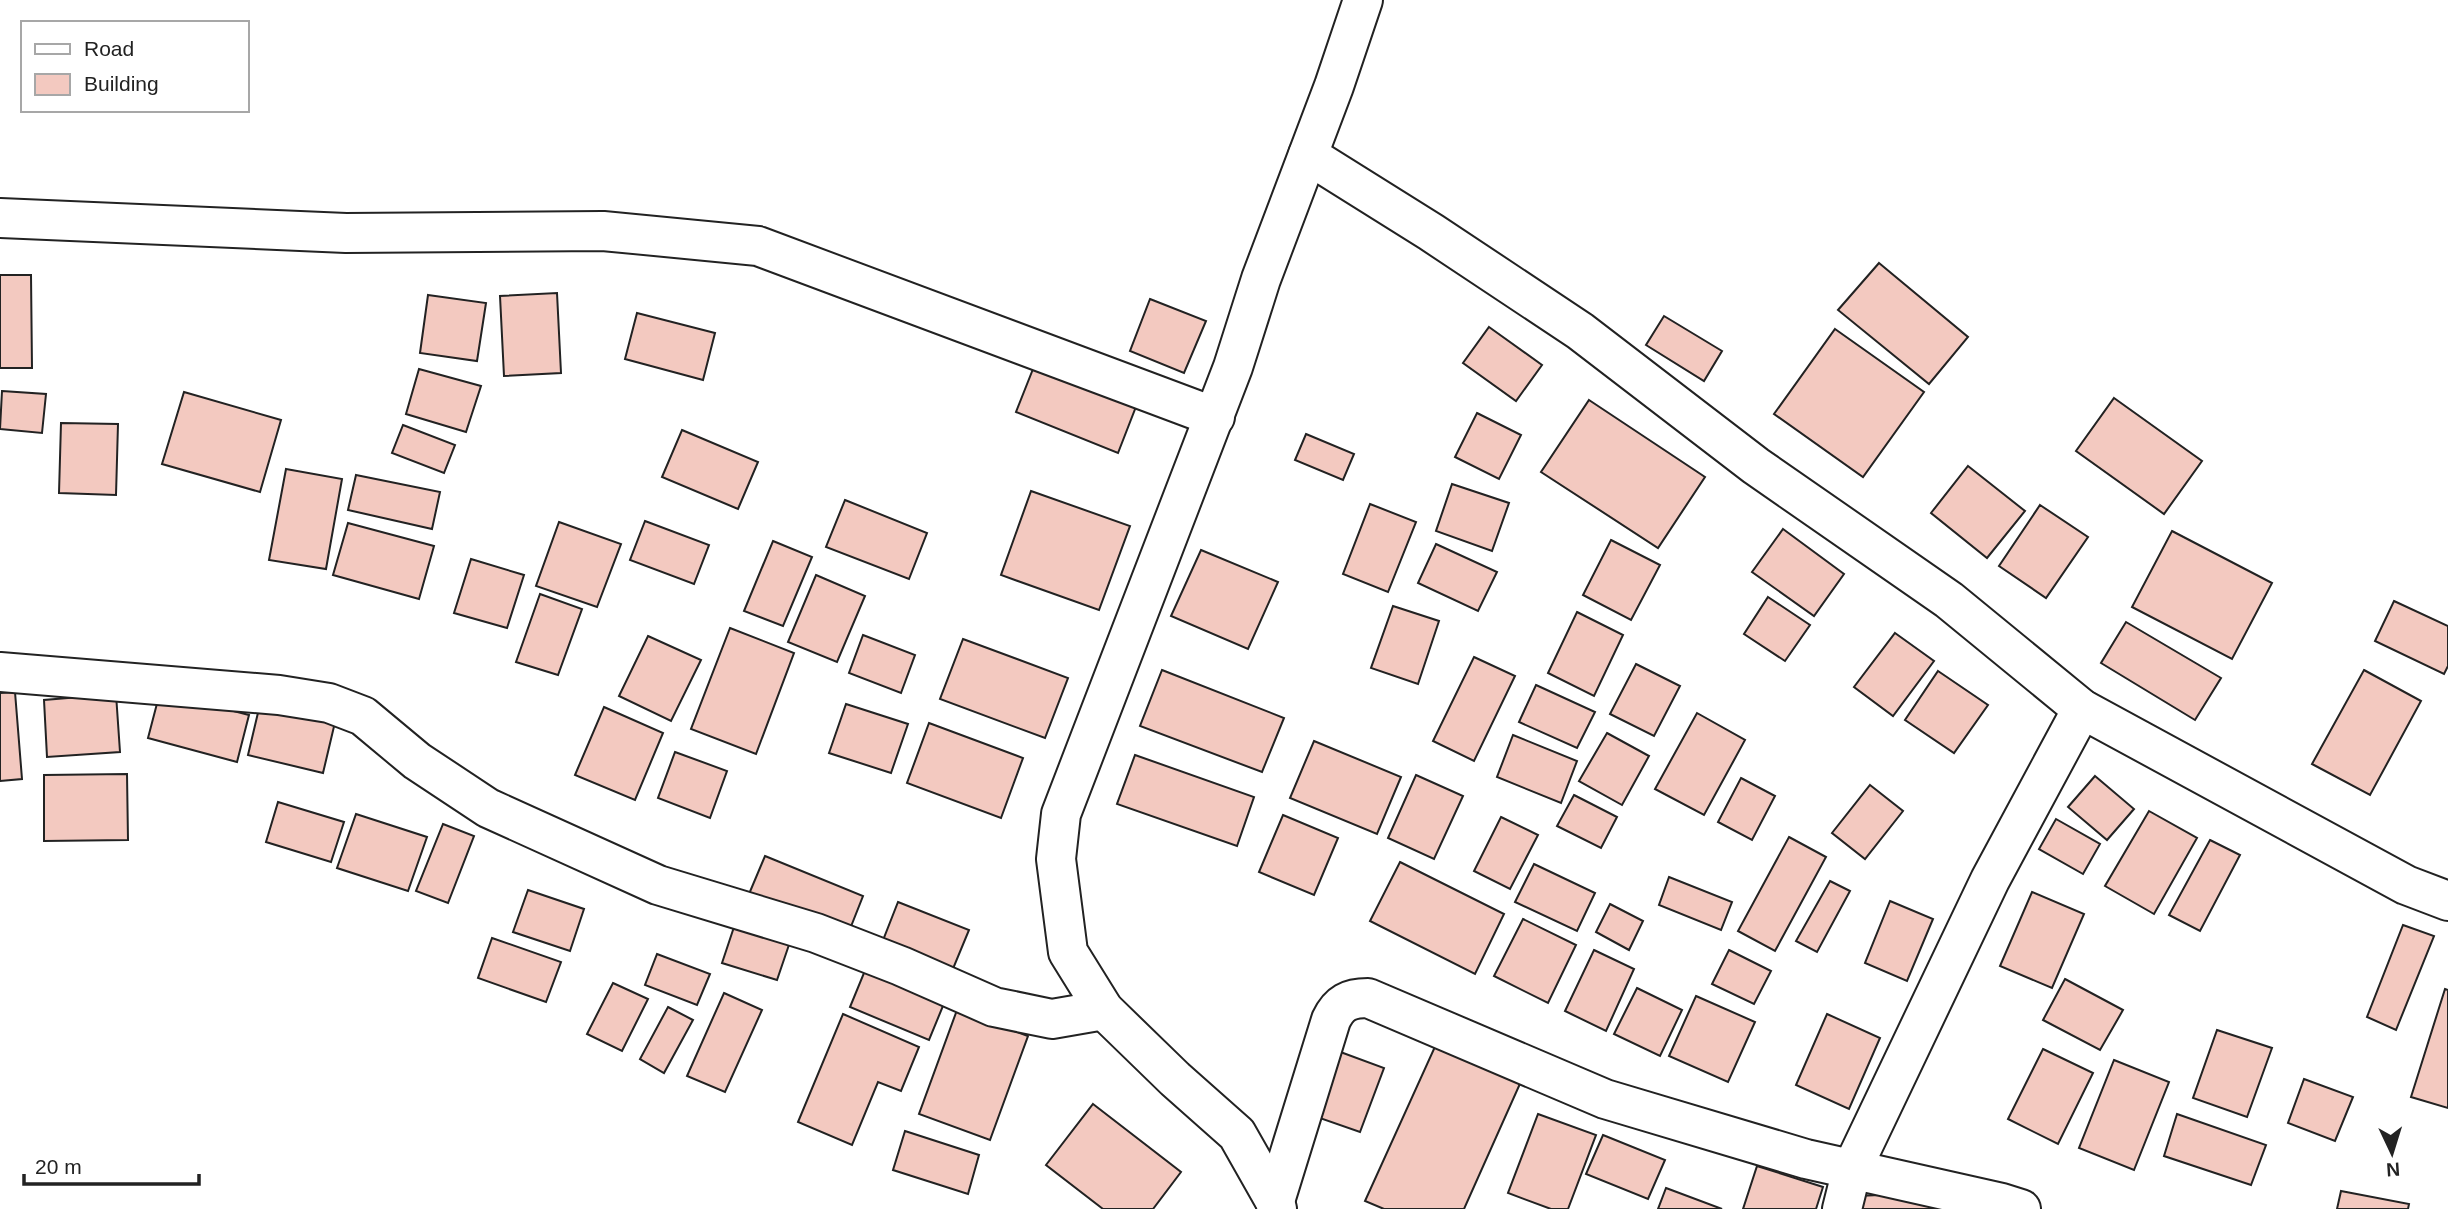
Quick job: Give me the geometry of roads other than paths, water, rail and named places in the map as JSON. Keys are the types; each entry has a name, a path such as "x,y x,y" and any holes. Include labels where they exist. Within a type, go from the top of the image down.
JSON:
{"street":[{"path":"1276,1205 1237,1134 1104,1010 1068,952 1056,859 1061,814 1215,417 1261,279 1334,86 1363,0"},
{"path":"1308,155 1432,232 1580,331 1756,466 1949,600 2082,709 2406,885 2448,901"},
{"path":"0,218 346,233 603,231 758,246 1215,417"},
{"path":"0,672 279,695 329,703 363,716 417,761 488,808 658,886 816,933 901,965 994,1007 1052,1019 1104,1010"},
{"path":"1842,1209 1852,1169 1990,880 2082,709"},
{"path":"1276,1205 1336,1008 1355,998 1368,998 1605,1099 1807,1159 2021,1209"}]}
